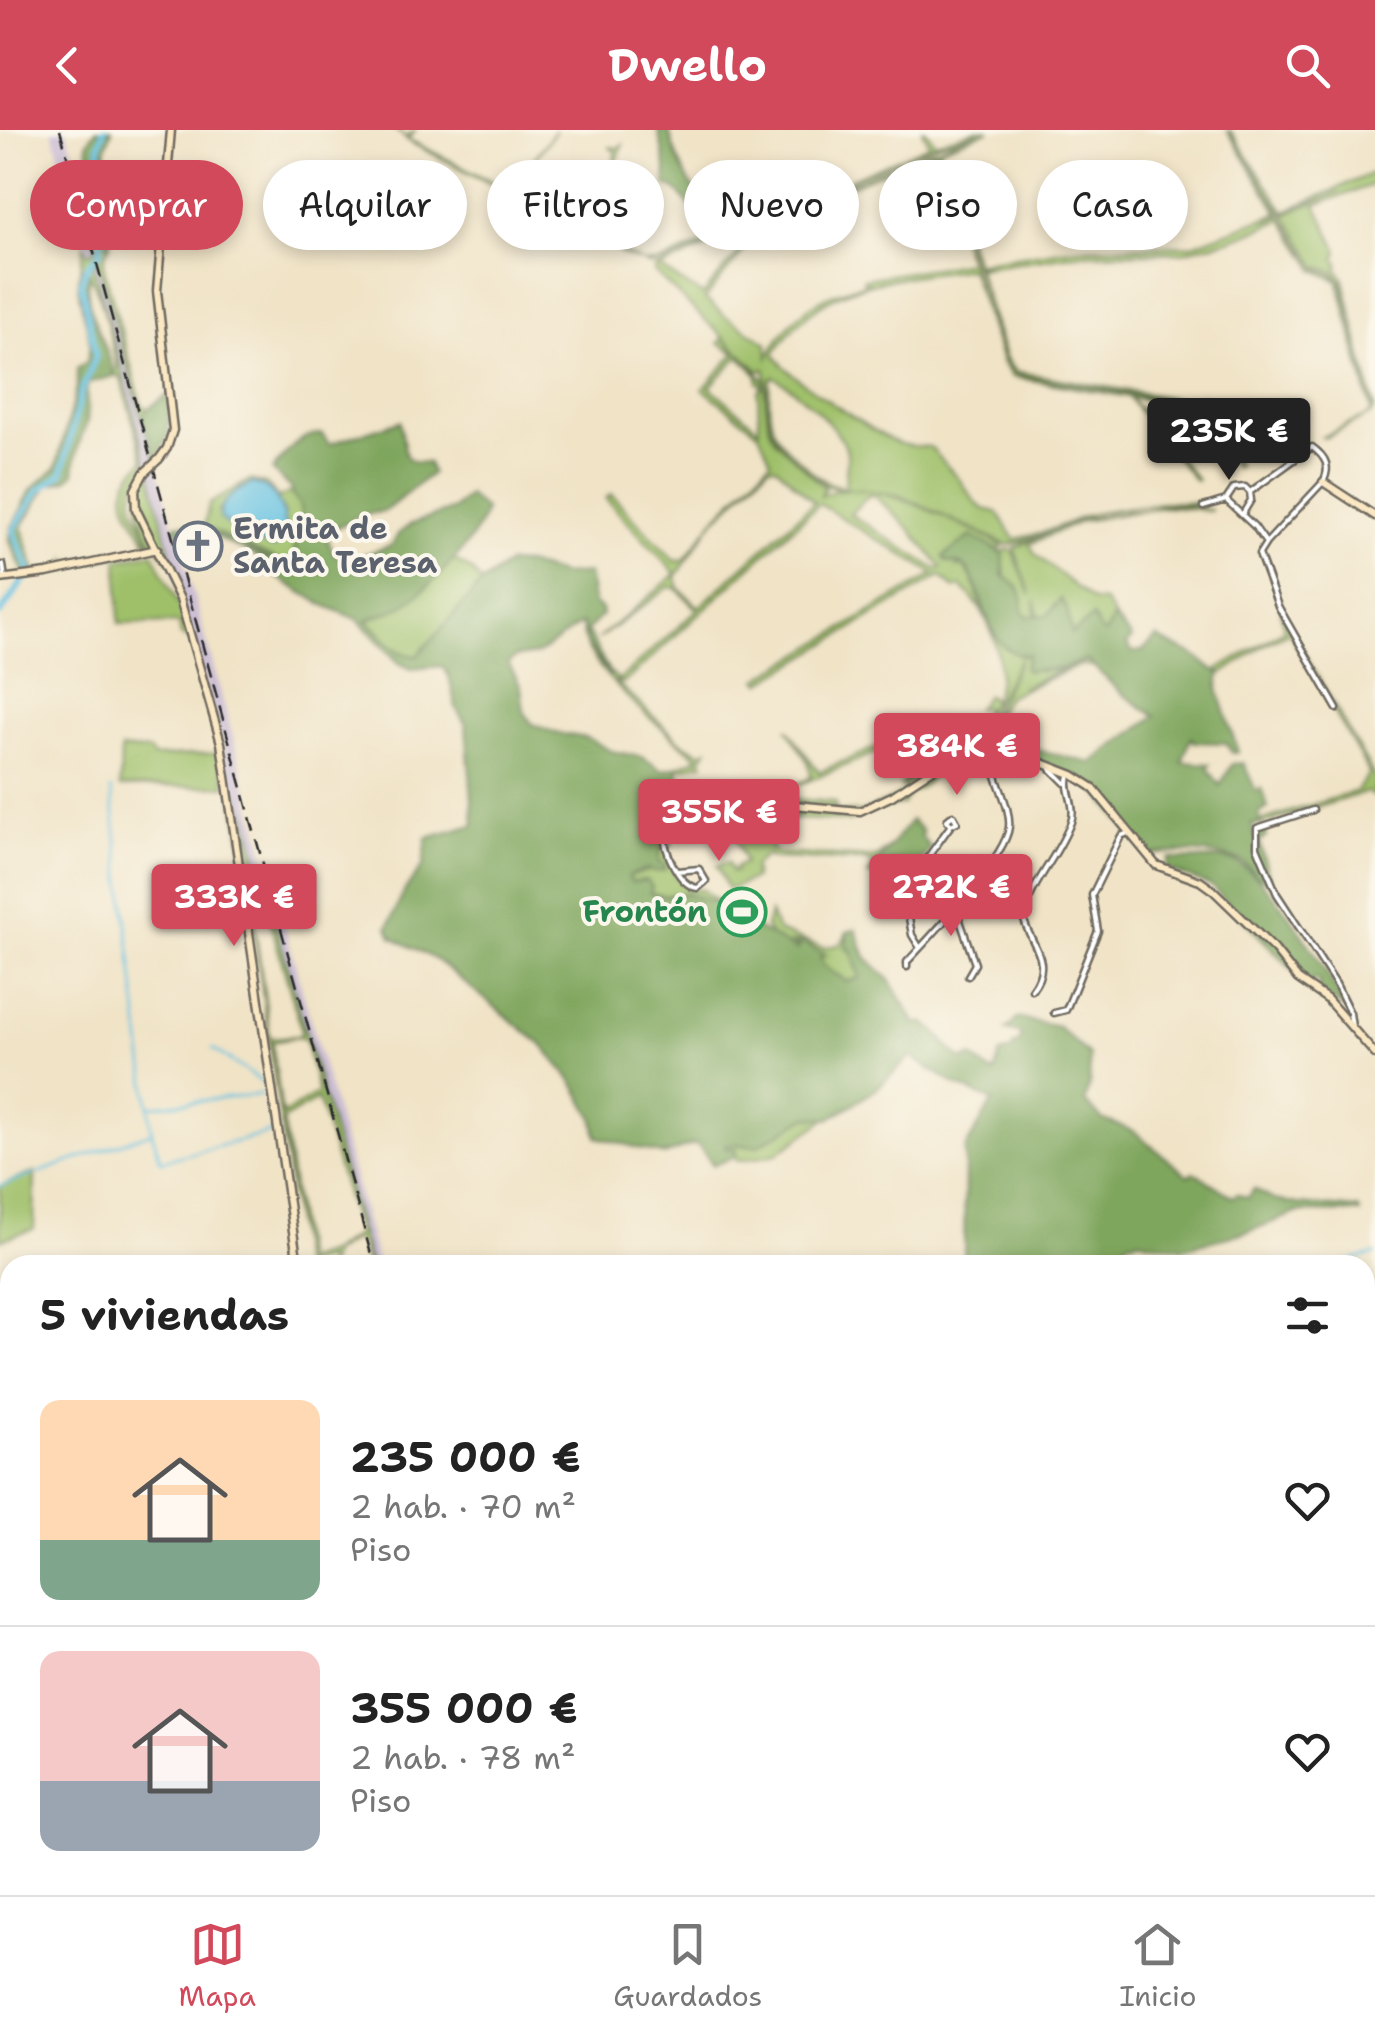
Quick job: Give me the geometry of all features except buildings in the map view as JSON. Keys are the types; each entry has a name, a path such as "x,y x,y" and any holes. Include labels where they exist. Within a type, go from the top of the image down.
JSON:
{"street":[{"path":"170,130 157,291 172,430 170,442 159,459 136,485 134,500 180,599 221,744 297,1255"},
{"path":"1250,492 1312,447 1328,467 1323,482 1259,554 1278,606 1338,708"},
{"path":"1323,482 1375,516"},
{"path":"1226,500 1234,488 1245,487 1250,500 1242,515"},
{"path":"1226,500 1266,543"},
{"path":"1203,507 1226,500"},
{"path":"0,565 2,578 157,550"},
{"path":"972,745 986,750 994,759"},
{"path":"677,871 699,869 706,881 692,888 677,871 665,834 675,816 686,807 716,798 860,811 892,796 972,745 997,746 1051,768 1070,784 1070,823 1023,916 1040,954 1037,984 1032,990"},
{"path":"907,967 1007,838 1008,811 994,768 997,746"},
{"path":"994,759 1014,752"},
{"path":"1054,1012 1066,1010 1074,994 1099,926 1092,895 1123,838 1118,820 1086,782 1070,784"},
{"path":"1313,810 1257,828 1258,846 1277,894 1336,984 1350,1012 1352,1027"},
{"path":"920,948 912,936 904,890 951,825"},
{"path":"1123,838 1135,841 1160,868 1208,886 1274,950 1298,980 1327,1000 1375,1054"},
{"path":"956,906 975,961 968,976"}],"shaded area":[{"path":"52,130 66,130 75,156 75,160 61,160"},
{"path":"98,259 375,1255 367,1255 246,816 229,777 93,265"}],"green space":[{"path":"96,130 112,130 105,150 107,160 89,160 87,143"},
{"path":"396,130 406,137 416,130 408,139 450,160 444,160 411,143"},
{"path":"658,130 669,130 684,171 684,198 665,185 666,168"},
{"path":"922,130 935,143 977,130 990,130 939,149 943,160 936,149 979,131 894,160 929,145"},
{"path":"1227,130 1281,214 1265,222 1282,216 1315,268 1340,281 1373,413 1325,438 1322,437 1369,415 1371,410 1338,281 1315,270 1283,220 1183,252 1081,254 977,268 1011,366 1004,358 975,266 984,264 974,264 969,250 976,263 1061,250 1188,250 1188,245 1278,213"},
{"path":"1230,130 1285,211 1375,172 1375,184 1316,205 1338,251 1335,259 1344,279 1375,411 1342,281 1333,271 1317,266 1285,215 1339,192 1284,213"},
{"path":"623,144 618,160 614,160 615,151 609,147"},
{"path":"467,168 487,178 487,182 467,172"},
{"path":"83,250 88,253 108,250 104,268 141,403 147,409 142,418 97,260 93,265 148,466 132,497 151,545 121,554 148,544 129,511 124,493 133,472 144,460 120,376 114,376 117,365 100,298 81,267"},
{"path":"692,250 678,256 650,266 640,261 662,261"},
{"path":"702,250 660,268 703,295 740,250 745,250 705,299 767,343 768,357 798,316 823,299 871,283 864,283 863,279 969,262 966,250 1002,360 1017,377 1197,407 1204,412 1130,398 1197,480 1128,397 1012,377 1003,364 970,268 885,281 836,297 793,329 774,354 812,389 869,427 902,444 930,447 977,504 997,512 1015,539 1095,514 1033,538 1007,545 898,495 827,486 811,471 845,487 844,444 828,422 774,377 770,379 770,415 777,436 787,448 776,438 770,422 765,369 759,371 655,273 655,268"},
{"path":"81,267 90,273 92,313 114,376 88,383 87,420 74,474 48,485 22,526 35,572 23,571 10,541 11,529 32,489 56,468 77,387 77,368 87,362 89,338 79,291"},
{"path":"723,338 763,378 768,424 775,440 825,488 821,496 840,490 887,495 913,503 1003,546 999,550 971,537 944,556 951,563 960,564 955,568 962,566 974,581 986,618 1007,646 1022,657 1028,655 1038,672 1064,668 1021,688 1087,660 1092,666 1081,665 1008,696 983,735 1020,659 977,742 902,787 957,745 957,741 933,730 964,739 987,708 976,708 987,695 992,698 991,707 999,675 995,642 971,598 960,586 955,589 940,576 761,683 758,679 934,574 819,504 624,683 614,680 681,742 701,753 707,750 704,763 677,770 676,767 699,758 627,697 608,677 588,648 609,676 613,674 619,680 697,610 676,588 669,587 598,639 676,574 606,499 611,494 675,561 684,560 711,524 717,516 771,461 759,433 703,389 735,353 719,343","holes":["739,356 758,375 762,385 758,392 759,429 710,387","769,466 776,466 814,502 699,607 679,588 676,577 711,524","869,495 875,496 910,529 942,568 936,569 850,514"]},
{"path":"1016,371 1201,403 1203,397 1239,467 1211,414 1201,405 1019,375"},
{"path":"168,395 167,436 155,459 142,418 147,409"},
{"path":"1204,412 1215,426 1236,469"},
{"path":"400,421 406,456 413,462 428,463 432,473 385,511 358,516 329,532 326,536 335,555 347,561 392,545 411,524 454,509 468,495 485,510 464,548 426,587 400,607 367,620 395,648 409,655 417,656 482,583 509,563 564,575 588,573 594,604 602,615 587,631 612,676 587,644 582,623 538,654 516,657 508,663 521,687 524,711 532,724 588,738 611,751 642,757 662,770 676,767 689,804 672,821 659,854 659,863 664,864 665,870 646,869 629,876 631,882 647,880 652,887 650,893 685,893 738,909 743,922 790,947 797,950 800,946 795,944 801,942 826,955 820,957 823,963 846,982 860,978 851,950 846,949 847,932 856,929 866,957 890,980 916,1024 923,1022 929,1026 963,1060 972,1057 994,1074 1000,1054 1011,1051 1021,1041 1020,1033 1006,1030 1018,1018 1058,1027 1089,1055 1090,1082 1085,1102 1102,1119 1134,1131 1188,1176 1194,1172 1233,1197 1237,1194 1248,1198 1254,1189 1274,1200 1358,1209 1360,1213 1299,1212 1250,1231 1184,1248 1139,1240 1128,1242 1112,1255 964,1255 965,1149 993,1101 957,1086 911,1057 874,1091 829,1119 807,1117 757,1146 726,1144 726,1148 735,1149 736,1157 713,1165 694,1144 664,1155 597,1137 593,1117 573,1082 541,1044 438,961 392,937 388,927 405,890 423,866 427,838 474,825 466,725 456,708 449,676 442,666 411,669 399,663 357,619 321,604 267,571 267,562 216,537 188,537 190,549 186,553 175,525 204,527 290,569 295,564 295,533 303,520 292,490 272,470 306,437 322,434 329,444"},
{"path":"150,471 173,564 155,544 142,520 139,495"},
{"path":"250,480 266,484 279,498 290,492 299,504 303,521 295,533 295,564 290,569 204,527 209,504","holes":["240,489 283,509 285,540 219,511"]},
{"path":"1166,502 1204,503 1202,506 1142,506"},
{"path":"1169,506 1212,510 1164,507 1082,521 1030,544 1035,554 1093,601 1105,602 1114,617 1106,633 1100,631 1093,617 1072,634 1066,615 1055,604 1047,615 1039,617 1035,600 1036,617 1026,616 1009,584 1002,552 1013,552 1031,595 1014,548 1083,519"},
{"path":"971,536 1004,554 1003,575 1021,592 1026,616 1048,615 1061,599 1072,634 1093,617 1100,631 1106,633 1114,617 1132,638 1127,644 1132,652 1142,651 1157,637 1220,672 1218,689 1238,752 1232,752 1226,743 1195,742 1191,738 1182,762 1210,764 1208,769 1220,785 1233,763 1243,762 1256,791 1261,788 1268,808 1260,813 1259,825 1252,824 1254,835 1265,831 1266,837 1259,842 1270,880 1228,857 1193,853 1148,855 1089,782 984,743 989,727 996,731 992,737 999,741 1091,763 1155,716 1121,693 1086,659 1064,668 1026,671 1028,655 1013,652 1001,643 969,572 961,564 945,561 944,556"},
{"path":"153,553 180,607 190,639 181,635 179,623 119,624 118,560"},
{"path":"120,555 66,567 66,559 70,562"},
{"path":"453,559 471,570 482,583 417,656 395,648 367,620 402,606"},
{"path":"1280,610 1375,778 1375,797 1367,792 1259,825 1260,821 1357,791 1369,773 1289,632 1221,675 1217,670 1284,630"},
{"path":"927,725 928,731 784,791 811,777 809,764 787,728 819,772"},
{"path":"121,749 150,751 153,757 221,753 226,786 120,787"},
{"path":"959,754 964,755 959,761 956,758 948,762 947,767 909,793 903,804 869,811 850,821 798,819 799,814 776,808 742,812 742,807 755,804 861,813 892,799"},
{"path":"229,777 246,816 367,1255 354,1239 332,1255 323,1255 358,1234 318,1099 283,1120 303,1255 300,1255","holes":["240,816 302,1032 298,1036 270,1038","305,1039 318,1093 282,1115 272,1042"]},
{"path":"778,795 835,802 836,808 767,800"},
{"path":"719,800 745,802 744,814 751,809 794,809 798,819 732,815 720,817 709,829 688,819 669,834 670,847 667,832 677,819 696,807"},
{"path":"727,816 767,819 772,849 778,853 875,858 892,845 870,872 873,864 867,861 769,858 768,854 754,865 754,879 728,890 717,866 728,862 732,872 745,863"},
{"path":"911,820 922,830 922,838 931,848 901,885 881,872 868,875"},
{"path":"663,843 672,869 687,889 702,890 724,906 685,893 650,893 644,880 631,882 628,876 665,867 658,860"},
{"path":"1169,858 1230,860 1252,873 1300,931 1348,1012 1318,990 1319,981 1305,983 1211,886 1166,869"},
{"path":"770,913 778,931 824,948 841,944 847,932 846,945 852,950 860,978 845,982 822,962 820,957 826,955 801,942 790,943 797,950 774,942 766,927"},
{"path":"807,1117 826,1119 775,1155 737,1161 735,1149 725,1148 725,1144 757,1146"},
{"path":"35,1172 34,1229 0,1240 0,1186"}],"water":[{"path":"253,483 270,491 280,504 285,540 273,548 244,536 220,518 226,501"}],"waterway":[{"path":"0,614 30,571 13,531 39,490 62,474 81,393 96,356 81,283 86,268 100,252 106,190 99,146 104,130"},
{"path":"111,789 152,1133 161,1161 274,1132 267,1085 213,1049"},
{"path":"150,1106 266,1094"},
{"path":"38,1173 150,1133"},
{"path":"0,1186 35,1174"}],"railway":[{"path":"60,130 371,1255"}],"place":[{"name":"Ermita de Santa Teresa","path":"198,546"},
{"name":"Frontón","path":"742,912"}]}
